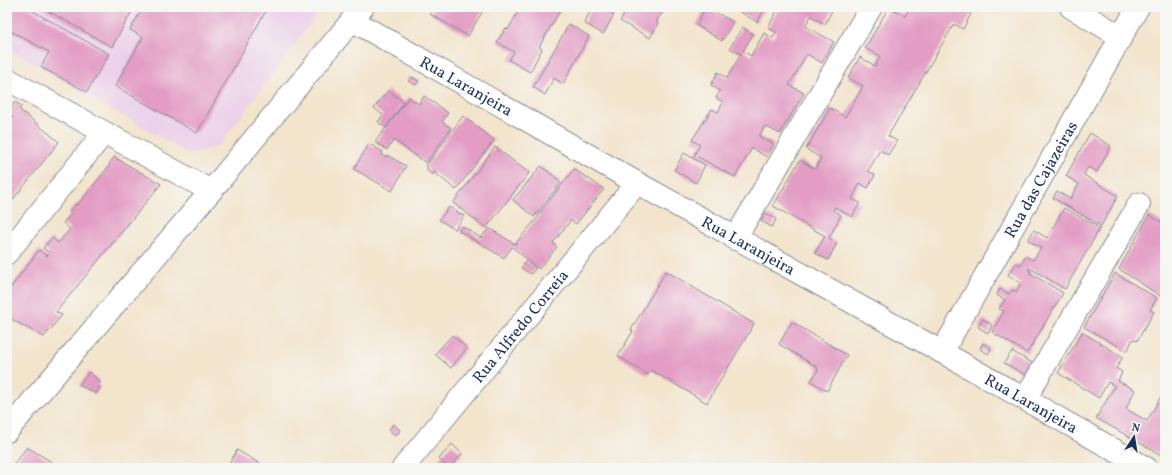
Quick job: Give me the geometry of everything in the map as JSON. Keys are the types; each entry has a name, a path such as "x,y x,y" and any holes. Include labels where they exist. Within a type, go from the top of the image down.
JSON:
{"street":[{"path":"735,239 872,7"},
{"path":"1071,7 1121,37"},
{"name":"Rua das Cajazeiras","path":"942,352 1138,7"},
{"path":"7,430 211,191 357,13"},
{"name":"Rua Laranjeira","path":"357,13 637,183 735,239 942,352 1146,468"},
{"path":"7,80 211,191"},
{"path":"7,253 104,133"},
{"name":"Rua Alfredo Correia","path":"403,468 637,183"},
{"path":"1025,399 1139,204"}],"shaded area":[{"path":"7,7 322,7 220,145 190,155 7,48"}],"building":[{"path":"7,7 30,7 29,9 109,54 87,92 41,67 49,52 7,29"},
{"path":"41,7 121,7 131,13 112,47"},
{"path":"143,7 268,7 197,133 115,86 143,37 130,30"},
{"path":"434,7 485,7 468,36 430,14"},
{"path":"527,7 562,7 539,47 542,49 530,72 509,60 514,52 497,42 506,28 508,30 520,8 525,10"},
{"path":"593,7 600,7 614,15 603,34 584,23"},
{"path":"629,7 667,7 656,21 658,23 650,38 620,21"},
{"path":"706,7 733,22 722,41 696,25"},
{"path":"732,7 766,7 757,22"},
{"path":"779,7 834,7 825,24 811,16 805,26 834,42 822,63 807,54 789,85 804,93 780,134 765,126 759,136 774,144 767,157 752,148 735,177 694,155 700,145 692,140 712,109 718,112 723,102 716,98 720,91 711,85 718,72 727,78 741,54 730,48 742,27 753,34 743,51 751,56 764,33 773,38 776,32 768,28"},
{"path":"889,7 905,16 910,7 959,7 971,14 963,29 954,24 888,136 897,141 888,155 880,150 868,171 875,175 868,188 860,183 852,199 860,203 852,217 835,207 833,210 841,215 829,238 837,243 828,260 815,253 825,236 773,206 800,160 815,169 821,158 806,149 830,108 845,117 863,86 848,78 860,57 875,66 880,56 865,48"},
{"path":"569,24 589,36 563,84 554,78 545,95 533,87"},
{"path":"411,77 419,81 416,85 408,81"},
{"path":"388,90 404,102 386,128 378,122 383,115 374,108"},
{"path":"424,96 448,113 442,122 451,128 426,163 394,140 387,150 375,142 409,97 419,104"},
{"path":"15,102 22,106 19,109 59,142 7,207 7,125 13,117 7,113 7,104 11,107"},
{"path":"463,116 494,140 456,190 434,172 432,175 426,170 428,168 426,166"},
{"path":"1090,133 1111,146 1097,172 1088,167 1084,175 1118,196 1101,226 1053,198 1057,191 1070,199 1079,184 1066,176"},
{"path":"369,144 383,152 382,155 386,157 387,155 406,166 392,191 354,169"},
{"path":"495,147 529,173 486,228 453,203"},
{"path":"684,153 705,165 696,183 674,170"},
{"path":"114,157 161,184 56,312 62,315 44,337 7,317 7,284 11,287 39,250 47,256 50,253 43,248 52,238 58,243 70,229 63,223 71,214 69,212 76,204 77,205 110,165 109,164"},
{"path":"541,166 561,182 534,217 513,200"},
{"path":"574,169 604,189 576,224 571,220 553,243 557,247 539,269 512,247 504,258 459,231 462,226 481,238 489,228 515,244 539,216 538,215"},
{"path":"449,207 464,216 455,229 439,220"},
{"path":"1064,208 1100,228 1065,289 1030,268 1028,270 1031,271 1030,273 1063,293 1027,353 992,332 1004,311 999,309 1005,300 997,295 1000,289 1009,294 1012,290 1016,292 1021,283 1008,275 1016,263 1020,265 1025,256 1033,260 1041,248 1028,240 1034,230 1047,238"},
{"path":"766,213 776,219 772,227 761,221"},
{"path":"1149,215 1165,224 1165,299 1119,269"},
{"path":"526,261 536,268 531,274 521,268"},
{"path":"666,271 754,324 707,403 651,370 648,375 618,356 633,331 631,330"},
{"path":"1115,273 1157,298 1150,310 1154,312 1137,341 1133,339 1127,351 1084,327"},
{"path":"983,319 992,325 988,333 978,327"},
{"path":"792,322 847,355 827,391 811,381 818,370 817,367 779,344"},
{"path":"1082,332 1123,357 1116,368 1122,372 1118,381 1135,390 1126,409 1147,421 1162,395 1165,397 1165,453 1163,456 1096,418 1115,386 1108,382 1099,398 1058,373"},
{"path":"452,335 467,348 451,368 435,354"},
{"path":"983,343 991,348 988,354 980,349"},
{"path":"1012,351 1032,363 1026,375 1004,363"},
{"path":"89,372 100,382 98,385 100,387 96,394 79,385"},
{"path":"393,424 400,430 396,436 389,430"},
{"path":"452,444 462,454 449,468 439,459"},
{"path":"27,447 45,458 62,468 11,468"},
{"path":"237,450 267,468 227,468"}]}
